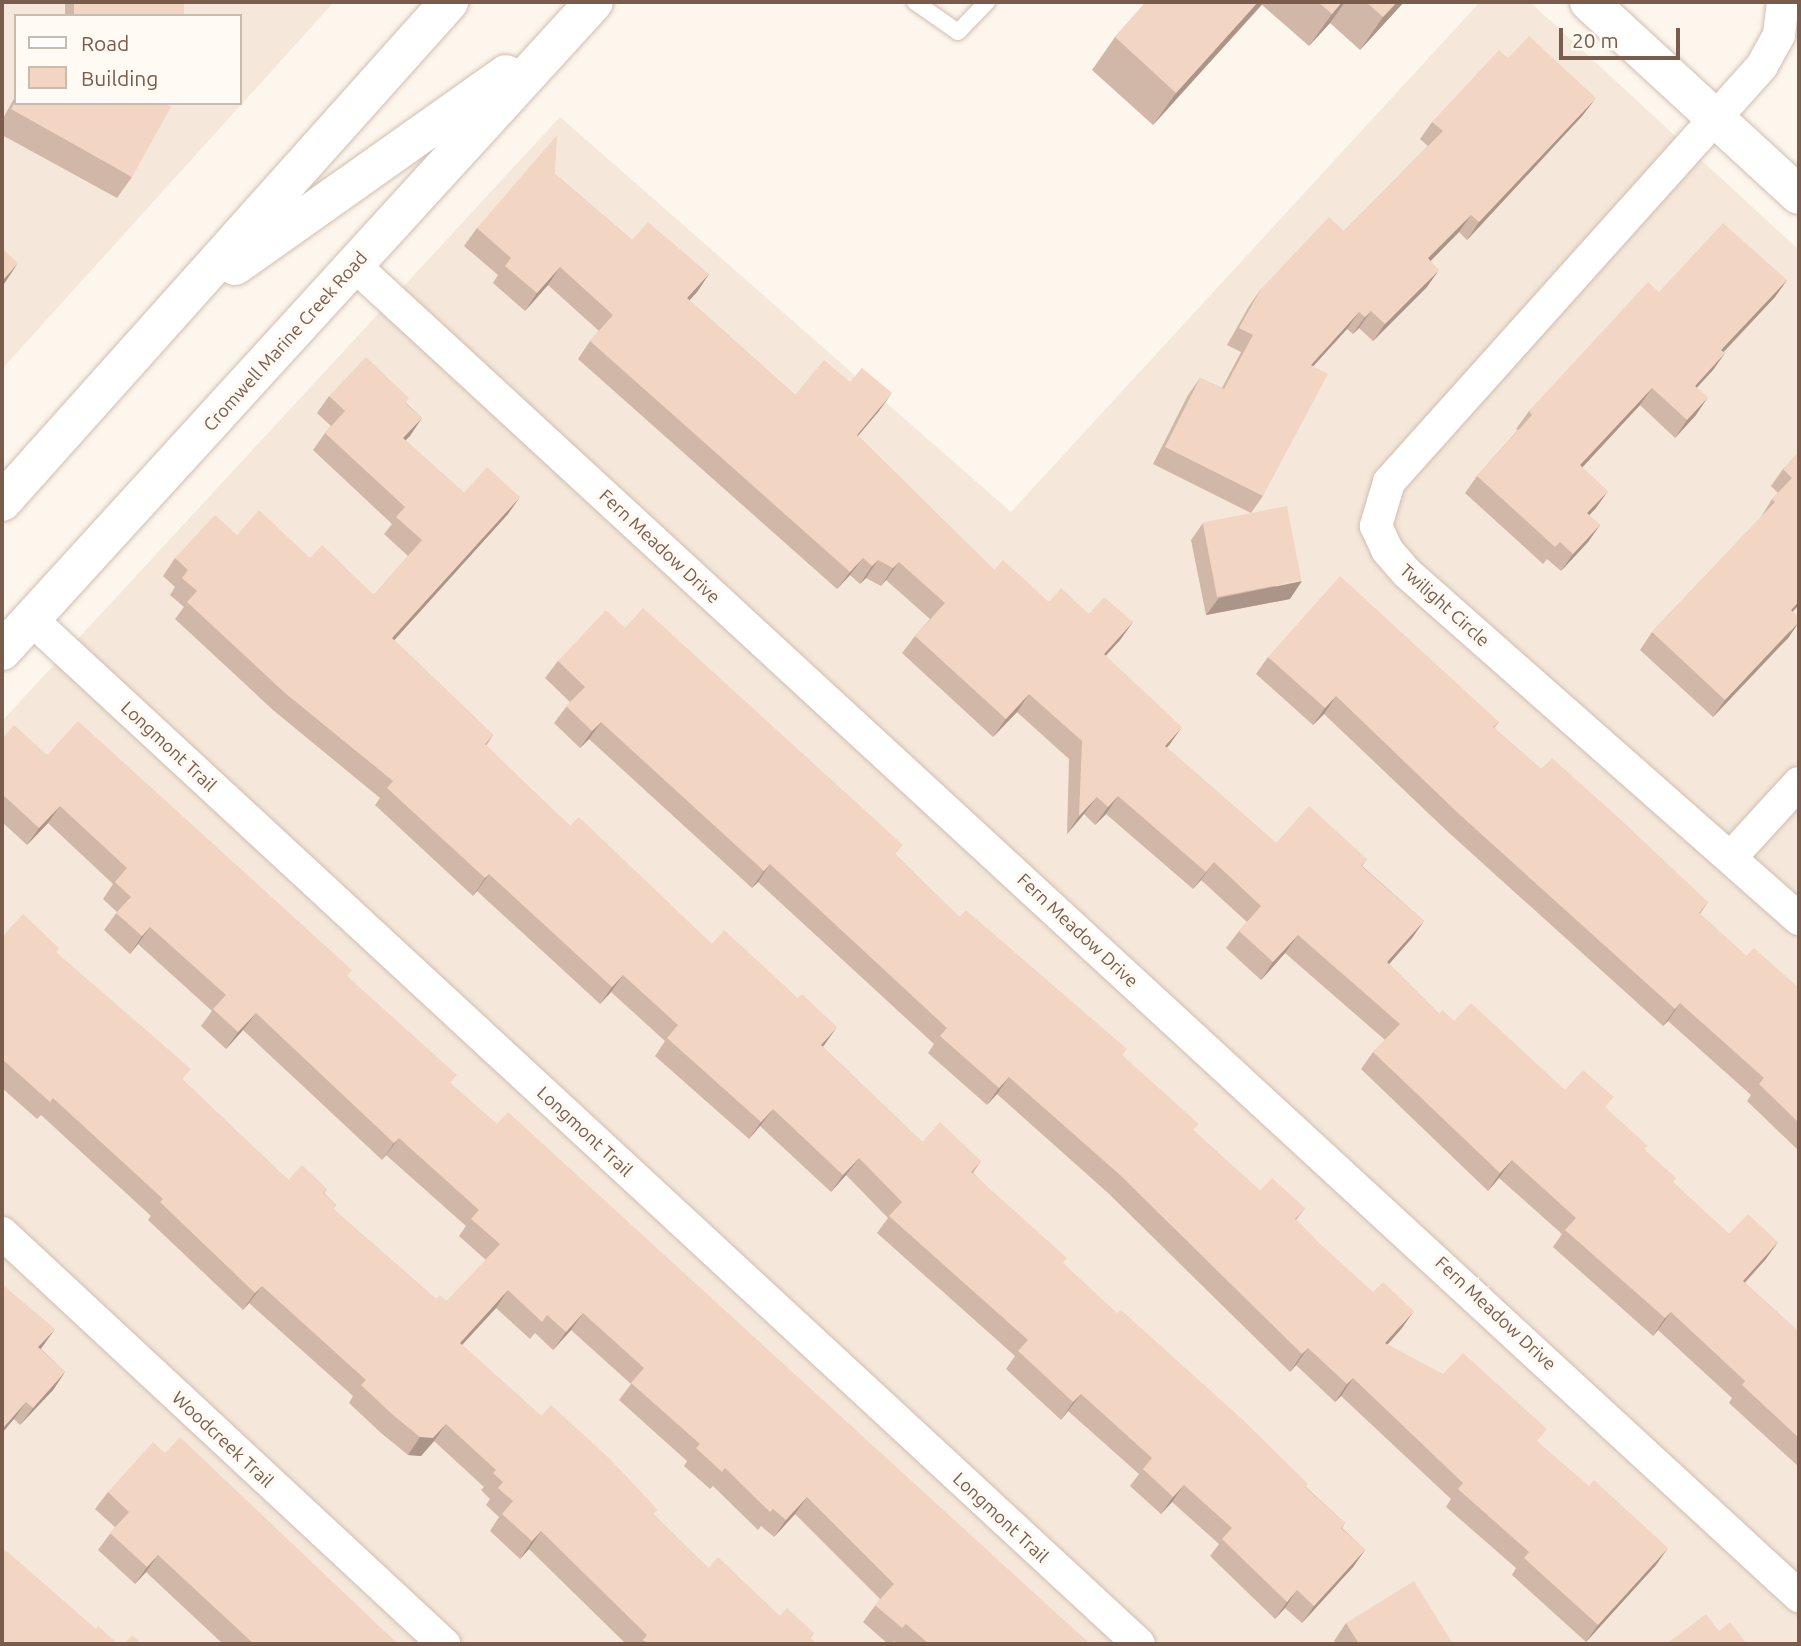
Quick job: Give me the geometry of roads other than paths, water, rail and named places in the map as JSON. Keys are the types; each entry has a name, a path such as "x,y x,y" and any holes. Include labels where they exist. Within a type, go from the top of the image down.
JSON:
{"main road":[{"name":"Cromwell Marine Creek Road","path":"2,502 182,304 449,2"},
{"name":"Cromwell Marine Creek Road","path":"2,651 594,2"},
{"path":"1589,2 1799,195"},
{"name":"Cromwell Marine Creek Road","path":"182,304 568,30"}],"street":[{"name":"Twilight Circle","path":"1783,2 1773,51 1716,119 1389,482 1376,526 1387,550 1407,573 1732,856 1799,919"},
{"name":"Fern Meadow Drive","path":"354,265 1799,1596"},
{"name":"Longmont Trail","path":"31,619 1139,1644"},
{"path":"1732,856 1799,783"},
{"name":"Woodcreek Trail","path":"2,1233 444,1644"}],"lane":[{"path":"915,2 958,32 986,2"}]}
